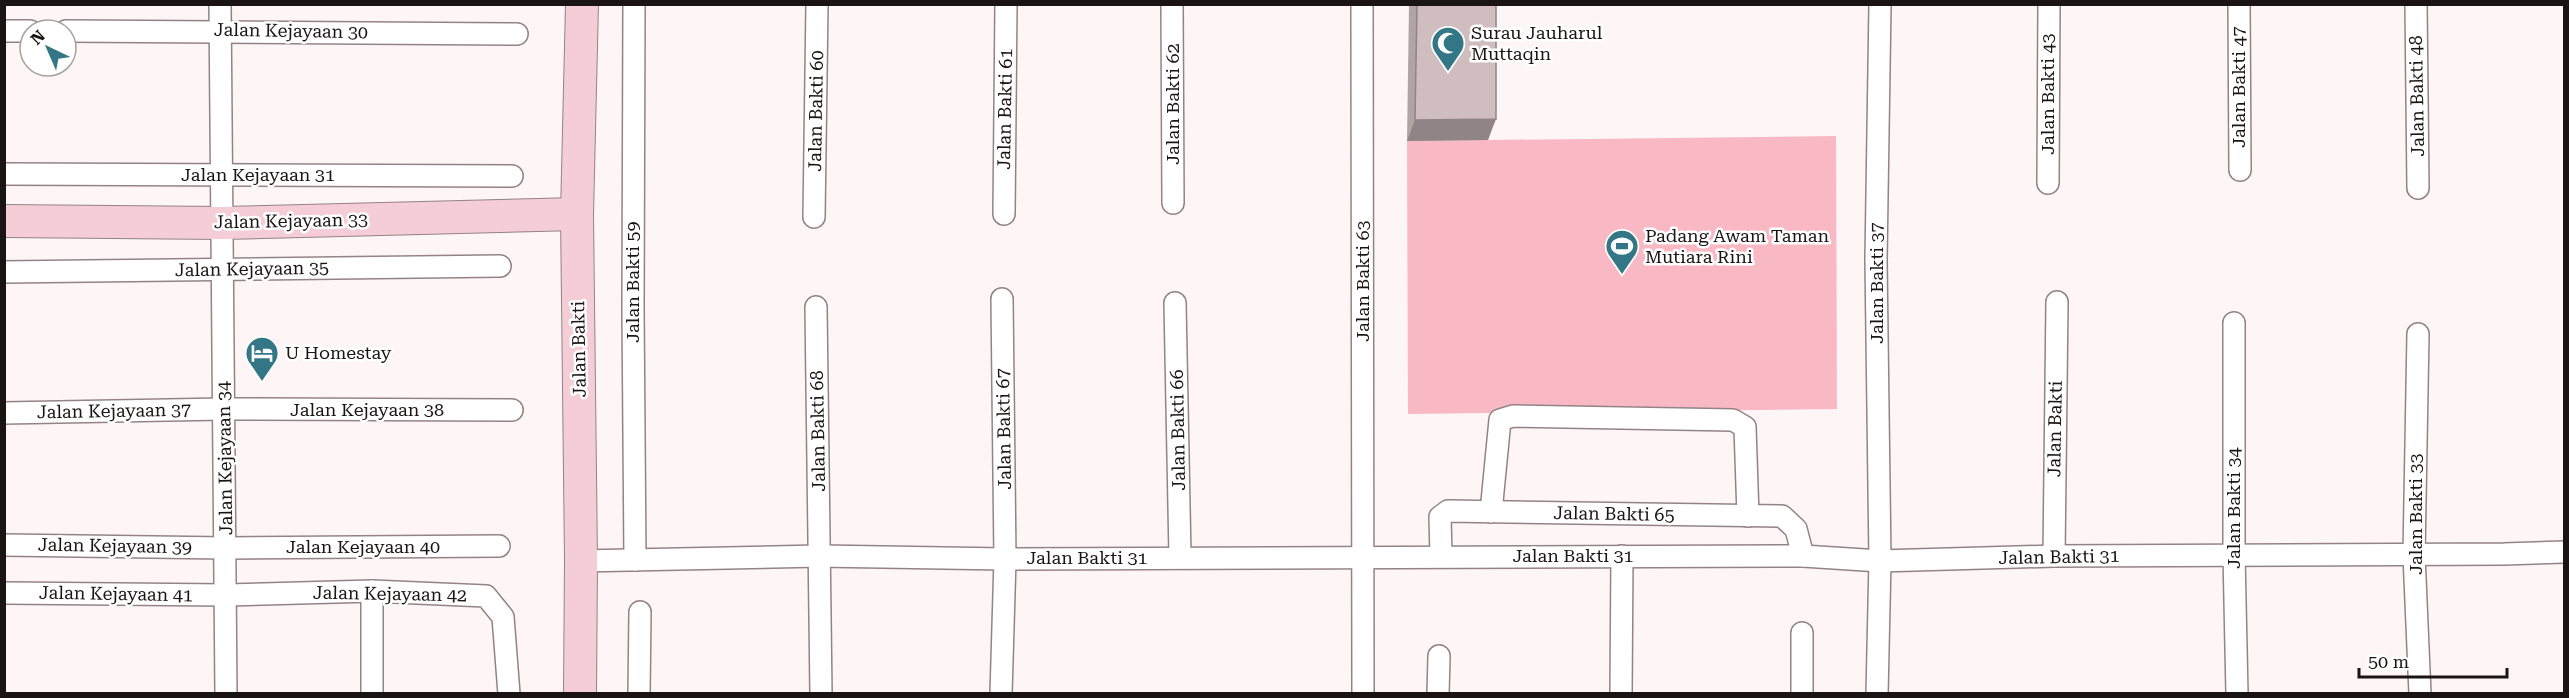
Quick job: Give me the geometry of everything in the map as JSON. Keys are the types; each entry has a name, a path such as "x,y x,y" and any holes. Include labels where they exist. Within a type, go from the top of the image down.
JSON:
{"street":[{"name":"Jalan Kejayaan 34","path":"220,4 227,595 226,693"},
{"name":"Jalan Bakti","path":"580,693 581,561 577,214 582,4"},
{"name":"Jalan Bakti 59","path":"634,4 635,560"},
{"name":"Jalan Bakti 60","path":"814,217 817,4"},
{"name":"Jalan Bakti 61","path":"1004,214 1006,4"},
{"name":"Jalan Bakti 62","path":"1172,4 1173,203"},
{"name":"Jalan Bakti 63","path":"1362,4 1363,693"},
{"name":"Jalan Bakti 37","path":"1877,693 1880,561 1876,261 1880,4"},
{"name":"Jalan Bakti 43","path":"2048,183 2049,4"},
{"name":"Jalan Bakti 47","path":"2239,4 2240,170"},
{"name":"Jalan Bakti 48","path":"2416,4 2418,188"},
{"name":"Jalan Kejayaan 30","path":"78,31 220,30 517,34"},
{"name":"Jalan Kejayaan 31","path":"4,174 512,176"},
{"name":"Jalan Kejayaan 33","path":"4,221 222,223 577,214"},
{"name":"Jalan Kejayaan 35","path":"4,272 500,267"},
{"name":"Jalan Bakti 67","path":"1001,693 1005,559 1002,299"},
{"name":"Jalan Bakti","path":"2054,556 2057,302"},
{"name":"Jalan Bakti 66","path":"1175,303 1180,557"},
{"name":"Jalan Bakti 68","path":"816,307 821,693"},
{"name":"Jalan Bakti 34","path":"2234,323 2234,555 2237,693"},
{"name":"Jalan Bakti 33","path":"2418,334 2414,555 2420,693"},
{"name":"Jalan Kejayaan 38","path":"223,409 512,410"},
{"name":"Jalan Kejayaan 37","path":"4,413 223,409"},
{"path":"1491,512 1500,420 1513,416 1733,420 1745,427 1748,516"},
{"name":"Jalan Bakti 65","path":"1441,556 1440,517 1448,511 1782,516 1796,529 1803,556"},
{"name":"Jalan Kejayaan 39","path":"4,545 226,548"},
{"name":"Jalan Kejayaan 40","path":"226,548 499,546"},
{"name":"Jalan Bakti 31","path":"581,561 820,555 1005,559 1803,556 1880,561 2054,556 2414,555 2565,552"},
{"path":"1621,693 1622,556"},
{"path":"372,591 372,693"},
{"name":"Jalan Kejayaan 42","path":"227,595 372,591 486,596 503,617 509,693"},
{"name":"Jalan Kejayaan 41","path":"4,593 227,595"},
{"path":"639,693 640,612"},
{"path":"1802,633 1802,693"},
{"path":"1438,693 1439,656"}],"shaded area":[{"name":"Padang Awam Taman Mutiara Rini","path":"1836,136 1837,409 1408,414 1407,141"}],"building":[{"name":"Surau Jauharul Muttaqin","path":"1417,4 1496,4 1496,119 1415,120"}],"place":[{"name":"Surau Jauharul Muttaqin","path":"1448,72"},
{"name":"Padang Awam Taman Mutiara Rini","path":"1622,275"},
{"name":"U Homestay","path":"262,382"}]}
